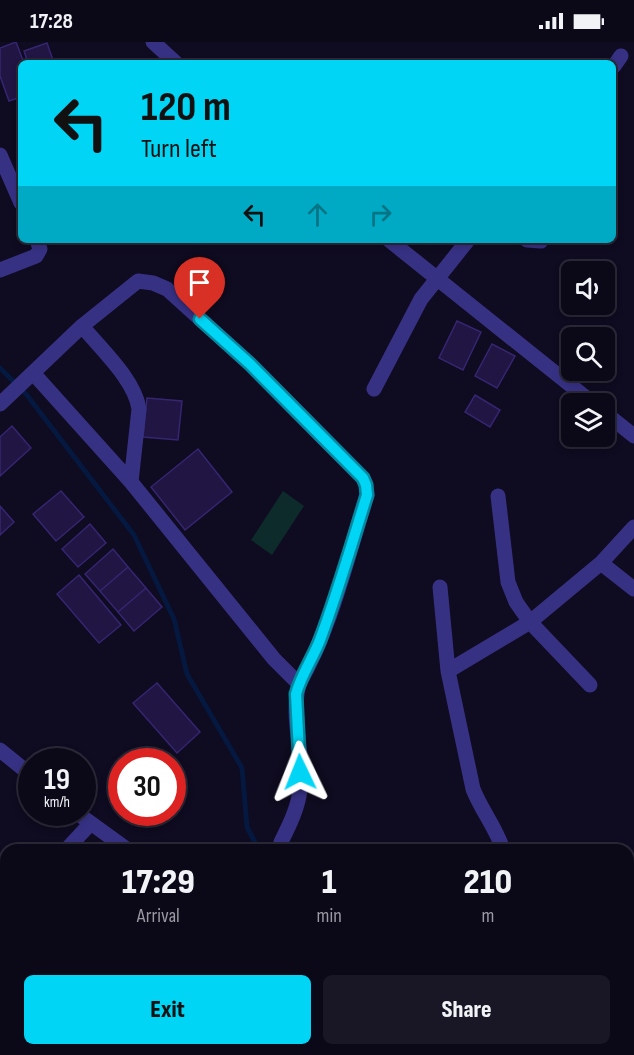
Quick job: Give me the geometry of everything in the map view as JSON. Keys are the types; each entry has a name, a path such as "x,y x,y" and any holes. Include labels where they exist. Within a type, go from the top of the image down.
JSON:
{"street":[{"path":"153,42 174,60"},
{"path":"0,155 18,196"},
{"path":"0,270 36,256 40,249 38,243"},
{"path":"393,243 580,393"},
{"path":"374,389 421,299 465,243"},
{"path":"0,404 82,326 138,281 153,283 167,289 250,364 363,478 367,495 326,623 311,662 299,684 296,705 301,789 291,821 281,842"},
{"path":"82,326 133,390 137,401 139,409 131,482"},
{"path":"34,374 131,482 274,659 299,684"},
{"path":"615,421 634,436"},
{"path":"498,496 508,582 516,602 530,622 590,685"},
{"path":"448,671 530,622 601,563 634,527"},
{"path":"601,563 634,588"},
{"path":"440,587 448,671 474,789 479,805 501,844"},
{"path":"0,750 18,765"},
{"path":"72,844 88,826"},
{"path":"93,826 119,844"}],"green space":[{"path":"283,491 304,506 272,555 251,540"}],"building":[{"path":"16,42 23,60 18,60 18,98 9,101 0,76 0,48"},
{"path":"47,43 53,60 27,60 24,51"},
{"path":"457,321 481,332 463,370 439,358"},
{"path":"492,344 515,356 497,388 475,376"},
{"path":"475,395 500,410 490,427 465,412"},
{"path":"147,398 182,401 178,440 143,437"},
{"path":"12,426 31,448 0,476 0,437"},
{"path":"198,449 232,492 185,530 151,487"},
{"path":"61,491 84,517 56,541 33,514"},
{"path":"0,506 14,522 0,535"},
{"path":"90,524 106,543 78,567 62,549"},
{"path":"113,549 128,567 100,591 85,574"},
{"path":"128,567 146,588 118,612 100,591"},
{"path":"79,575 121,625 99,643 57,594"},
{"path":"146,588 162,607 134,631 118,612"},
{"path":"157,683 200,732 182,748 173,748 133,703"}],"waterway":[{"path":"0,368 26,394 134,535 174,619 187,674 242,768 247,827 256,844"}],"route":[{"path":"200,319 250,364 363,478 366,485 367,495 326,623 296,694 300,772"}]}
